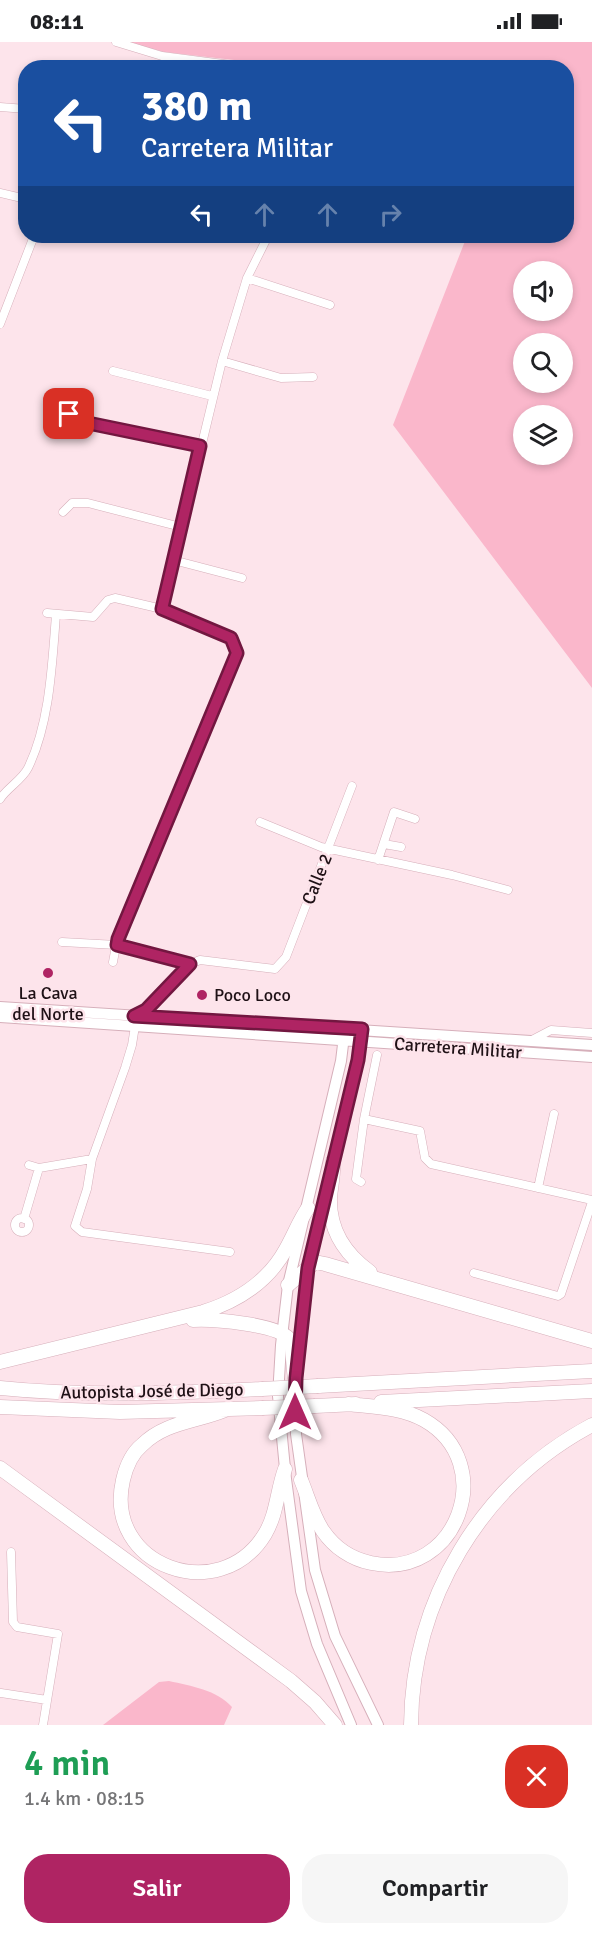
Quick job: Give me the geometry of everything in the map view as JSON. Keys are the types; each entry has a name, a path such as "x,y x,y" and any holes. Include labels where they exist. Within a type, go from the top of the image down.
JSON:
{"highway":[{"path":"333,1161 334,1177 330,1203 334,1228 341,1244 354,1260 376,1277"},
{"path":"0,1362 221,1306 251,1289 262,1279 281,1257 308,1208"},
{"path":"288,1285 315,1263 376,1277 592,1341"},
{"path":"173,1320 236,1322 282,1335 291,1342 292,1363 296,1378"},
{"name":"Autopista José de Diego","path":"0,1388 110,1393 262,1389 592,1371"},
{"name":"Autopista José de Diego","path":"0,1407 120,1412 225,1410 592,1391"},
{"path":"301,1480 323,1532 339,1548 364,1562 398,1565 420,1558 439,1545 454,1525 462,1503 463,1481 458,1458 445,1437 425,1420 412,1414 348,1404"},
{"path":"225,1410 208,1417 175,1424 143,1443 130,1459 122,1485 123,1514 134,1540 147,1554 164,1566 192,1573 219,1570 240,1561 257,1545 271,1522 285,1469"},
{"path":"411,1725 415,1671 422,1637 437,1593 454,1558 483,1515 515,1481 550,1451 592,1425"},
{"path":"0,1468 283,1675 315,1702 335,1725"}],"main road":[{"name":"Carretera Militar","path":"0,1006 135,1021"},
{"name":"Carretera Militar","path":"0,1017 135,1021 344,1034 362,1029 592,1045"},
{"path":"362,1029 358,1060 308,1268 296,1378 296,1434 315,1570 335,1636 378,1725"},
{"name":"Carretera Militar","path":"344,1034 360,1041 592,1057"},
{"path":"344,1034 341,1061 288,1285 278,1396 301,1591 317,1644 351,1725"}],"street":[{"path":"116,42 162,56 193,60"},
{"path":"0,107 18,108"},
{"path":"0,193 18,197"},
{"path":"0,324 31,243"},
{"path":"162,609 222,361 247,278 264,243"},
{"path":"247,278 330,305"},
{"path":"222,361 281,378 312,377"},
{"path":"113,371 213,396"},
{"path":"69,414 88,423 200,446"},
{"path":"63,512 72,503 88,503 181,527"},
{"path":"174,560 242,578"},
{"path":"47,613 93,617 108,600 115,598 162,609 231,638 237,653 118,935 113,962"},
{"path":"0,799 27,771 38,740 51,680 56,615"},
{"name":"Calle 2","path":"190,964 200,960 275,969 286,957 352,786"},
{"path":"378,860 394,812 416,819"},
{"path":"260,822 329,849 508,890"},
{"path":"384,844 401,846"},
{"path":"62,942 117,945 190,964 135,1021 127,1061 92,1159 87,1190 75,1226 82,1232 230,1252"},
{"path":"532,1040 551,1030 592,1033"},
{"path":"361,1182 356,1179 364,1119 377,1055"},
{"path":"538,1188 554,1114"},
{"path":"364,1119 420,1131 424,1158 431,1164 592,1201 562,1291 558,1296 474,1273"},
{"path":"29,1165 39,1168 92,1159"},
{"path":"24,1219 39,1168"},
{"path":"11,1551 13,1622 17,1627 58,1634 43,1725"},
{"path":"1,1693 47,1700"}],"shaded area":[{"path":"126,42 592,42 592,688 393,425 464,243 574,243 574,60 234,60 164,52"},
{"path":"169,1681 203,1690 226,1701 232,1707 224,1725 103,1725 159,1682"}],"place":[{"name":"La Cava del Norte","path":"48,973"},
{"name":"Poco Loco","path":"202,995"}],"route":[{"path":"69,414 88,423 200,446 162,609 231,638 237,653 118,935 117,945 190,964 146,1010 134,1016 362,1029 358,1060 308,1268 296,1378 295,1412"}]}
